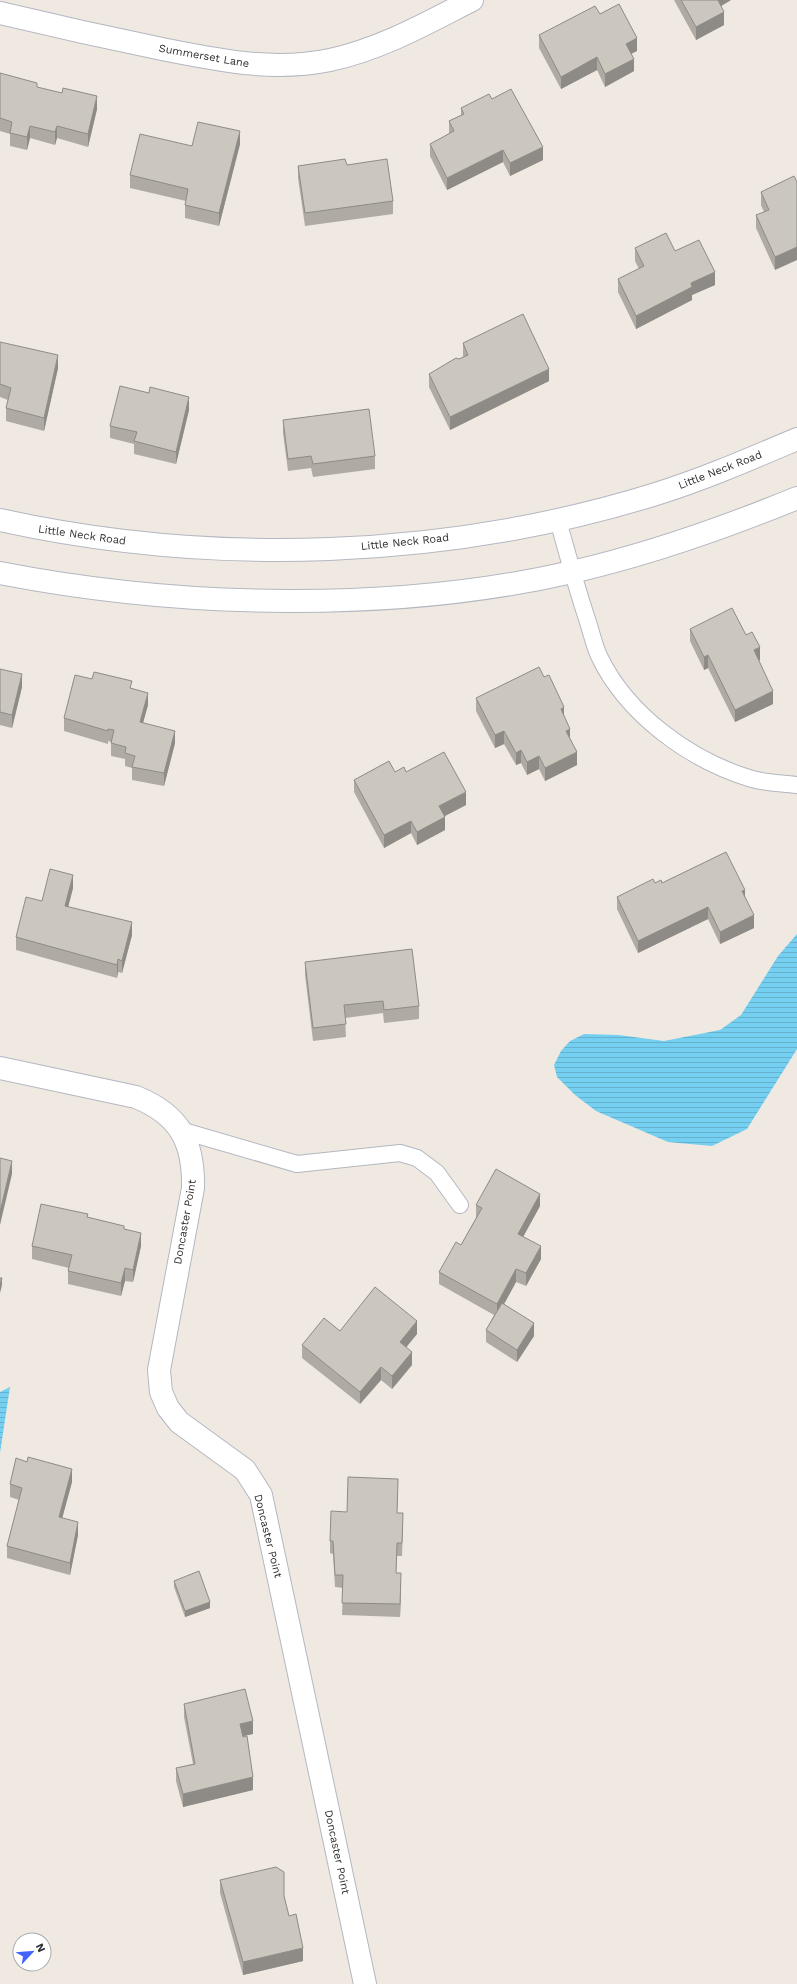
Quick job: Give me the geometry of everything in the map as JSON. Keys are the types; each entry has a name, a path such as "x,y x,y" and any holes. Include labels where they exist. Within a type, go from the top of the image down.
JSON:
{"street":[{"name":"Summerset Lane","path":"0,13 100,37 238,63 284,65 329,60 373,48 399,37 472,0"},
{"name":"Little Neck Road","path":"0,520 33,528 125,542 218,549 312,550 387,545 479,534 558,520 662,492 724,471 797,439"},
{"path":"0,573 124,591 205,598 317,601 428,595 501,586 572,572 662,548 732,525 797,498"},
{"name":"Doncaster Point","path":"0,1068 136,1097 153,1104 175,1122 188,1143 194,1165 193,1188 159,1370 161,1392 168,1408 179,1422 245,1470 261,1495 365,1984"}],"lane":[{"path":"558,520 572,572 599,656 616,684 641,714 675,741 712,763 752,779 797,785"},
{"path":"180,1130 296,1164 400,1153 417,1158 438,1173 460,1205"}],"water":[{"path":"797,934 797,1049 747,1129 712,1146 668,1142 596,1111 575,1095 557,1077 554,1065 561,1051 570,1041 584,1034 619,1035 664,1041 720,1030 741,1015 778,956"},
{"path":"10,1387 0,1453 0,1392"}],"building":[{"path":"681,0 718,0 724,12 696,27"},
{"path":"619,4 637,38 626,44 634,59 605,74 597,57 561,77 539,35 595,6 600,14"},
{"path":"0,73 37,83 37,87 62,93 63,88 97,96 88,134 57,126 55,132 30,126 27,137 10,133 12,122 0,118"},
{"path":"511,89 543,147 510,163 503,150 447,178 430,144 454,131 449,121 464,114 461,108 489,94 492,99"},
{"path":"198,122 240,131 219,213 185,205 188,189 130,175 140,134 192,146"},
{"path":"345,159 347,165 387,159 393,201 305,213 298,166"},
{"path":"794,176 797,182 797,247 775,257 756,215 769,210 761,192"},
{"path":"666,233 675,251 699,240 715,272 691,283 692,287 636,316 618,279 644,266 635,248"},
{"path":"523,314 549,369 450,417 429,374 456,358 459,359 468,355 463,343"},
{"path":"0,342 58,355 44,418 6,408 11,388 0,384"},
{"path":"120,386 149,393 150,387 189,397 176,452 134,441 137,432 110,426"},
{"path":"369,409 375,456 313,464 311,456 288,459 283,420"},
{"path":"732,608 746,635 752,632 760,647 754,650 773,691 735,710 708,655 704,657 690,629"},
{"path":"539,667 544,677 549,675 564,707 561,709 570,729 566,731 577,752 545,768 539,756 527,762 521,750 516,753 504,731 495,735 476,698"},
{"path":"0,669 22,674 12,715 0,712"},
{"path":"94,672 132,681 130,688 148,693 140,722 175,731 164,773 132,767 135,756 125,753 126,747 111,743 114,730 108,729 108,731 64,718 75,675 92,679"},
{"path":"444,752 466,792 439,806 445,817 417,832 411,821 384,835 354,780 389,761 395,772 404,767 406,772"},
{"path":"726,852 745,890 742,891 754,915 720,932 708,907 638,941 617,897 653,879 655,883 661,880 662,883"},
{"path":"50,869 73,875 65,906 132,922 122,961 118,959 117,965 16,937 26,897 42,901"},
{"path":"412,949 419,1006 384,1010 383,1001 344,1005 346,1024 313,1028 305,962"},
{"path":"0,1158 12,1161 0,1212"},
{"path":"496,1169 540,1194 518,1234 541,1246 526,1273 516,1269 497,1304 439,1272 456,1242 461,1245 482,1208 476,1205"},
{"path":"41,1204 88,1214 87,1217 124,1226 124,1229 141,1233 133,1270 125,1268 121,1283 68,1271 72,1255 32,1246"},
{"path":"375,1287 417,1321 400,1342 412,1352 392,1376 381,1367 360,1392 302,1345 324,1318 340,1331"},
{"path":"502,1303 534,1323 517,1350 486,1330"},
{"path":"28,1457 72,1469 59,1517 78,1522 70,1563 7,1546 22,1488 10,1484 16,1458 27,1462"},
{"path":"348,1477 398,1479 397,1513 403,1513 402,1543 397,1543 396,1573 401,1573 400,1604 342,1603 343,1575 335,1575 333,1541 330,1541 331,1511 347,1512"},
{"path":"199,1571 210,1602 185,1611 174,1581"},
{"path":"245,1689 253,1721 240,1724 243,1737 247,1736 253,1777 183,1794 176,1768 195,1764 184,1704"},
{"path":"276,1867 284,1872 284,1896 289,1916 296,1914 303,1948 243,1962 220,1880"}]}
